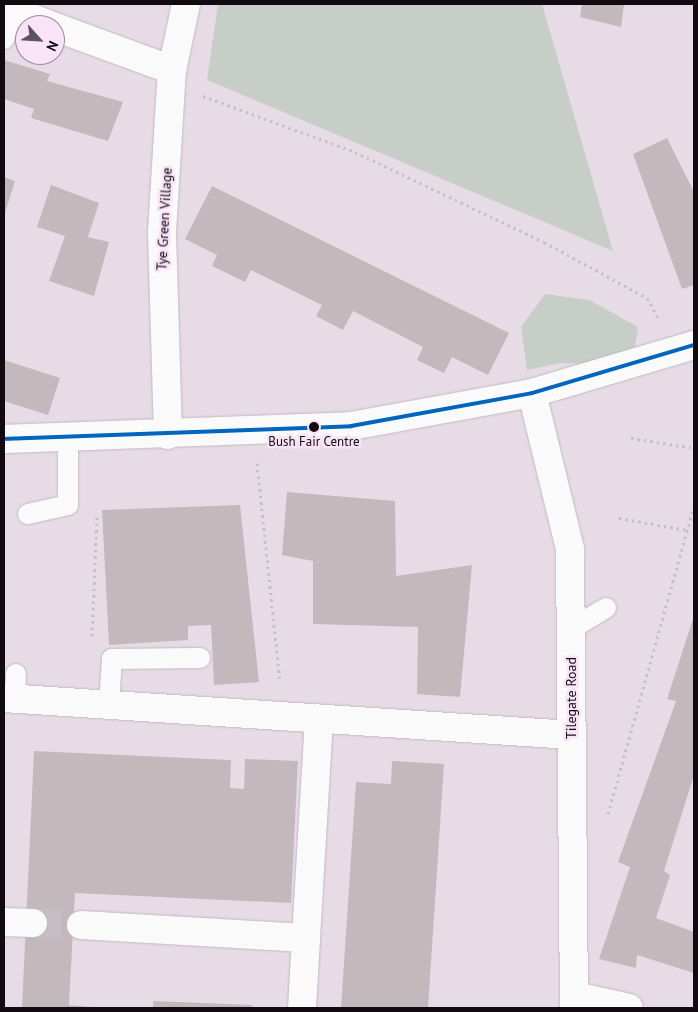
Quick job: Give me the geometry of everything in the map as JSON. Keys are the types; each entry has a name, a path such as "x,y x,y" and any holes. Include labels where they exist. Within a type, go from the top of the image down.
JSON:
{"street":[{"name":"Tye Green Village","path":"168,435 161,264 172,77 186,4"},
{"path":"10,7 28,15"},
{"path":"65,31 172,77"},
{"path":"4,439 168,435 350,426 532,393 682,349"},
{"name":"Tilegate Road","path":"532,393 570,549 574,1002"},
{"path":"12,691 108,704 571,735"},
{"path":"302,1008 320,718"},
{"path":"4,922 33,923"},
{"path":"81,925 306,938"},
{"path":"574,1002 628,1008"}],"lane":[{"path":"4,40 10,7"},
{"path":"28,514 68,505 68,438"},
{"path":"570,629 606,608"},
{"path":"108,704 112,659 200,658"}],"path":[{"path":"172,77 355,152 578,261 647,298 682,349"},
{"path":"254,430 284,716"},
{"path":"631,438 694,448"},
{"path":"606,819 694,506"},
{"path":"89,642 97,511"},
{"path":"619,518 687,530"}],"shaded area":[{"path":"218,4 542,4 613,251 207,80"},
{"path":"545,294 589,300 638,327 635,347 599,364 560,363 527,370 521,327"}],"building":[{"path":"582,4 624,4 621,27 580,17"},
{"path":"4,60 15,63 15,65 50,74 47,81 123,102 108,141 31,118 34,109 4,99"},
{"path":"667,138 694,192 694,285 682,289 633,154"},
{"path":"4,177 15,181 4,216"},
{"path":"51,185 99,203 88,237 109,242 94,296 49,281 65,236 37,227"},
{"path":"212,186 509,333 488,375 452,357 444,373 417,360 423,347 353,311 343,330 316,316 322,305 251,270 245,282 212,266 217,255 185,239"},
{"path":"4,360 60,378 48,415 4,401"},
{"path":"287,492 395,501 396,576 472,565 460,697 417,694 418,627 313,624 313,561 282,555"},
{"path":"240,505 259,682 214,685 211,625 188,626 188,640 109,645 102,510"},
{"path":"694,616 694,775 664,871 670,875 656,918 694,932 694,973 637,955 636,968 599,959 630,867 618,862 676,701 667,699"},
{"path":"34,751 231,760 230,788 244,789 245,759 298,761 291,903 75,893 69,1005 104,1008 22,1008"},
{"path":"392,761 444,764 428,1008 341,1008 356,782 391,784"},
{"path":"153,1001 252,1005 251,1008 153,1008"}],"tunnel":[{"path":"33,923 81,925"}],"transit line":[{"path":"4,439 351,426 532,393 694,345"}],"place":[{"name":"Bush Fair Centre","path":"314,427"}]}
